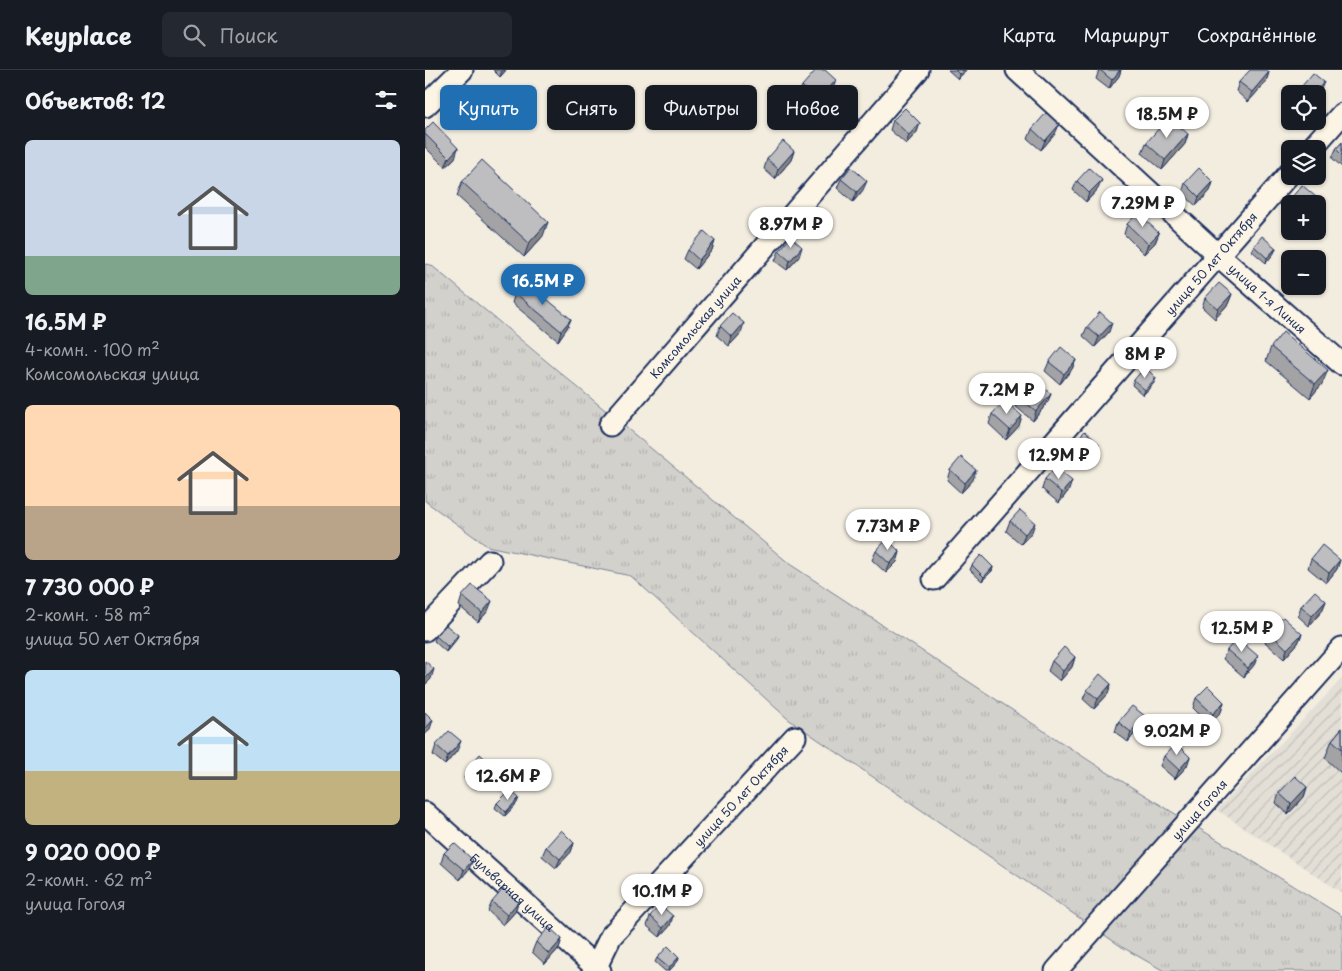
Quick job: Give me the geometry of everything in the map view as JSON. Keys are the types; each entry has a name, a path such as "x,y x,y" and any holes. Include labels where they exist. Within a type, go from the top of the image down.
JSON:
{"street":[{"path":"425,106 462,70"},
{"name":"Комсомольская улица","path":"610,425 918,70"},
{"name":"улица 1-я Линия","path":"1017,70 1218,255 1342,364"},
{"path":"1319,140 1342,114"},
{"name":"улица 50 лет Октября","path":"934,579 1281,183"},
{"path":"425,630 490,561"},
{"name":"улица Гоголя","path":"1056,971 1342,648"},
{"name":"улица 50 лет Октября","path":"597,970 611,936 795,737"},
{"name":"Бульварная улица","path":"425,813 597,970"}],"shaded area":[{"path":"1342,679 1342,893 1217,810"}],"green space":[{"path":"425,264 431,265 791,565 1102,769 1342,916 1342,971 1164,971 1122,947 788,719 631,576 487,546 425,501"}],"building":[{"path":"816,70 825,70 836,80 832,85 803,85"},
{"path":"955,70 963,70 959,74"},
{"path":"1100,70 1120,70 1112,80"},
{"path":"1250,70 1267,70 1269,72 1252,92 1239,82"},
{"path":"1313,73 1324,82 1322,85 1303,85"},
{"path":"905,108 920,123 909,135 893,120"},
{"path":"1046,113 1059,125 1045,141 1032,129"},
{"path":"1169,117 1188,134 1165,160 1146,143"},
{"path":"433,122 458,148 449,158 425,134 425,130"},
{"path":"783,141 794,151 778,169 767,159"},
{"path":"1342,142 1342,155 1336,149"},
{"path":"482,160 548,222 529,243 462,182"},
{"path":"851,167 867,181 857,192 841,179"},
{"path":"1089,168 1102,180 1089,193 1077,181"},
{"path":"1199,168 1213,182 1199,197 1185,183"},
{"path":"1302,185 1314,195 1294,195"},
{"path":"818,207 829,217 820,228 809,218"},
{"path":"1138,213 1159,233 1148,244 1127,224"},
{"path":"704,231 715,241 699,260 688,250"},
{"path":"1262,236 1276,248 1267,258 1254,246"},
{"path":"791,237 802,247 790,261 779,251"},
{"path":"525,281 571,319 561,331 515,293"},
{"path":"1219,283 1232,294 1218,309 1205,298"},
{"path":"1100,312 1112,323 1099,337 1087,327"},
{"path":"732,313 744,323 732,337 720,326"},
{"path":"1283,332 1328,370 1315,384 1271,347"},
{"path":"1061,347 1076,360 1064,374 1049,362"},
{"path":"1145,367 1156,378 1145,390 1134,380"},
{"path":"1034,379 1051,394 1036,411 1019,397"},
{"path":"1005,400 1022,416 1010,430 992,414"},
{"path":"1085,431 1099,444 1088,456 1074,442"},
{"path":"961,457 976,470 965,483 950,470"},
{"path":"1055,467 1072,481 1062,493 1045,479"},
{"path":"1020,510 1035,523 1025,534 1010,521"},
{"path":"887,539 900,552 890,564 876,551"},
{"path":"1322,545 1340,560 1329,573 1311,559"},
{"path":"981,555 993,567 984,577 972,565"},
{"path":"472,585 492,601 482,613 462,596"},
{"path":"1315,591 1326,601 1312,616 1301,606"},
{"path":"1283,617 1302,634 1287,649 1269,632"},
{"path":"446,625 458,635 448,647 436,636"},
{"path":"1237,638 1258,656 1248,668 1227,650"},
{"path":"1064,647 1075,657 1063,671 1052,661"},
{"path":"425,661 434,669 425,679"},
{"path":"1100,674 1111,684 1098,699 1087,690"},
{"path":"1208,686 1224,702 1213,714 1196,698"},
{"path":"1132,706 1145,716 1131,732 1118,722"},
{"path":"425,712 433,720 425,729"},
{"path":"1342,728 1342,749 1332,740"},
{"path":"449,731 461,741 448,756 436,745"},
{"path":"1176,743 1190,757 1179,770 1164,756"},
{"path":"480,754 492,765 480,779 468,769"},
{"path":"1295,776 1307,787 1291,804 1279,793"},
{"path":"510,790 519,798 506,812 497,803"},
{"path":"561,830 574,843 560,859 546,847"},
{"path":"454,843 473,860 464,870 444,853"},
{"path":"503,889 518,902 507,915 492,902"},
{"path":"660,905 673,916 663,928 650,916"},
{"path":"549,927 562,939 549,954 536,942"},
{"path":"668,946 679,957 669,968 657,958"}]}
